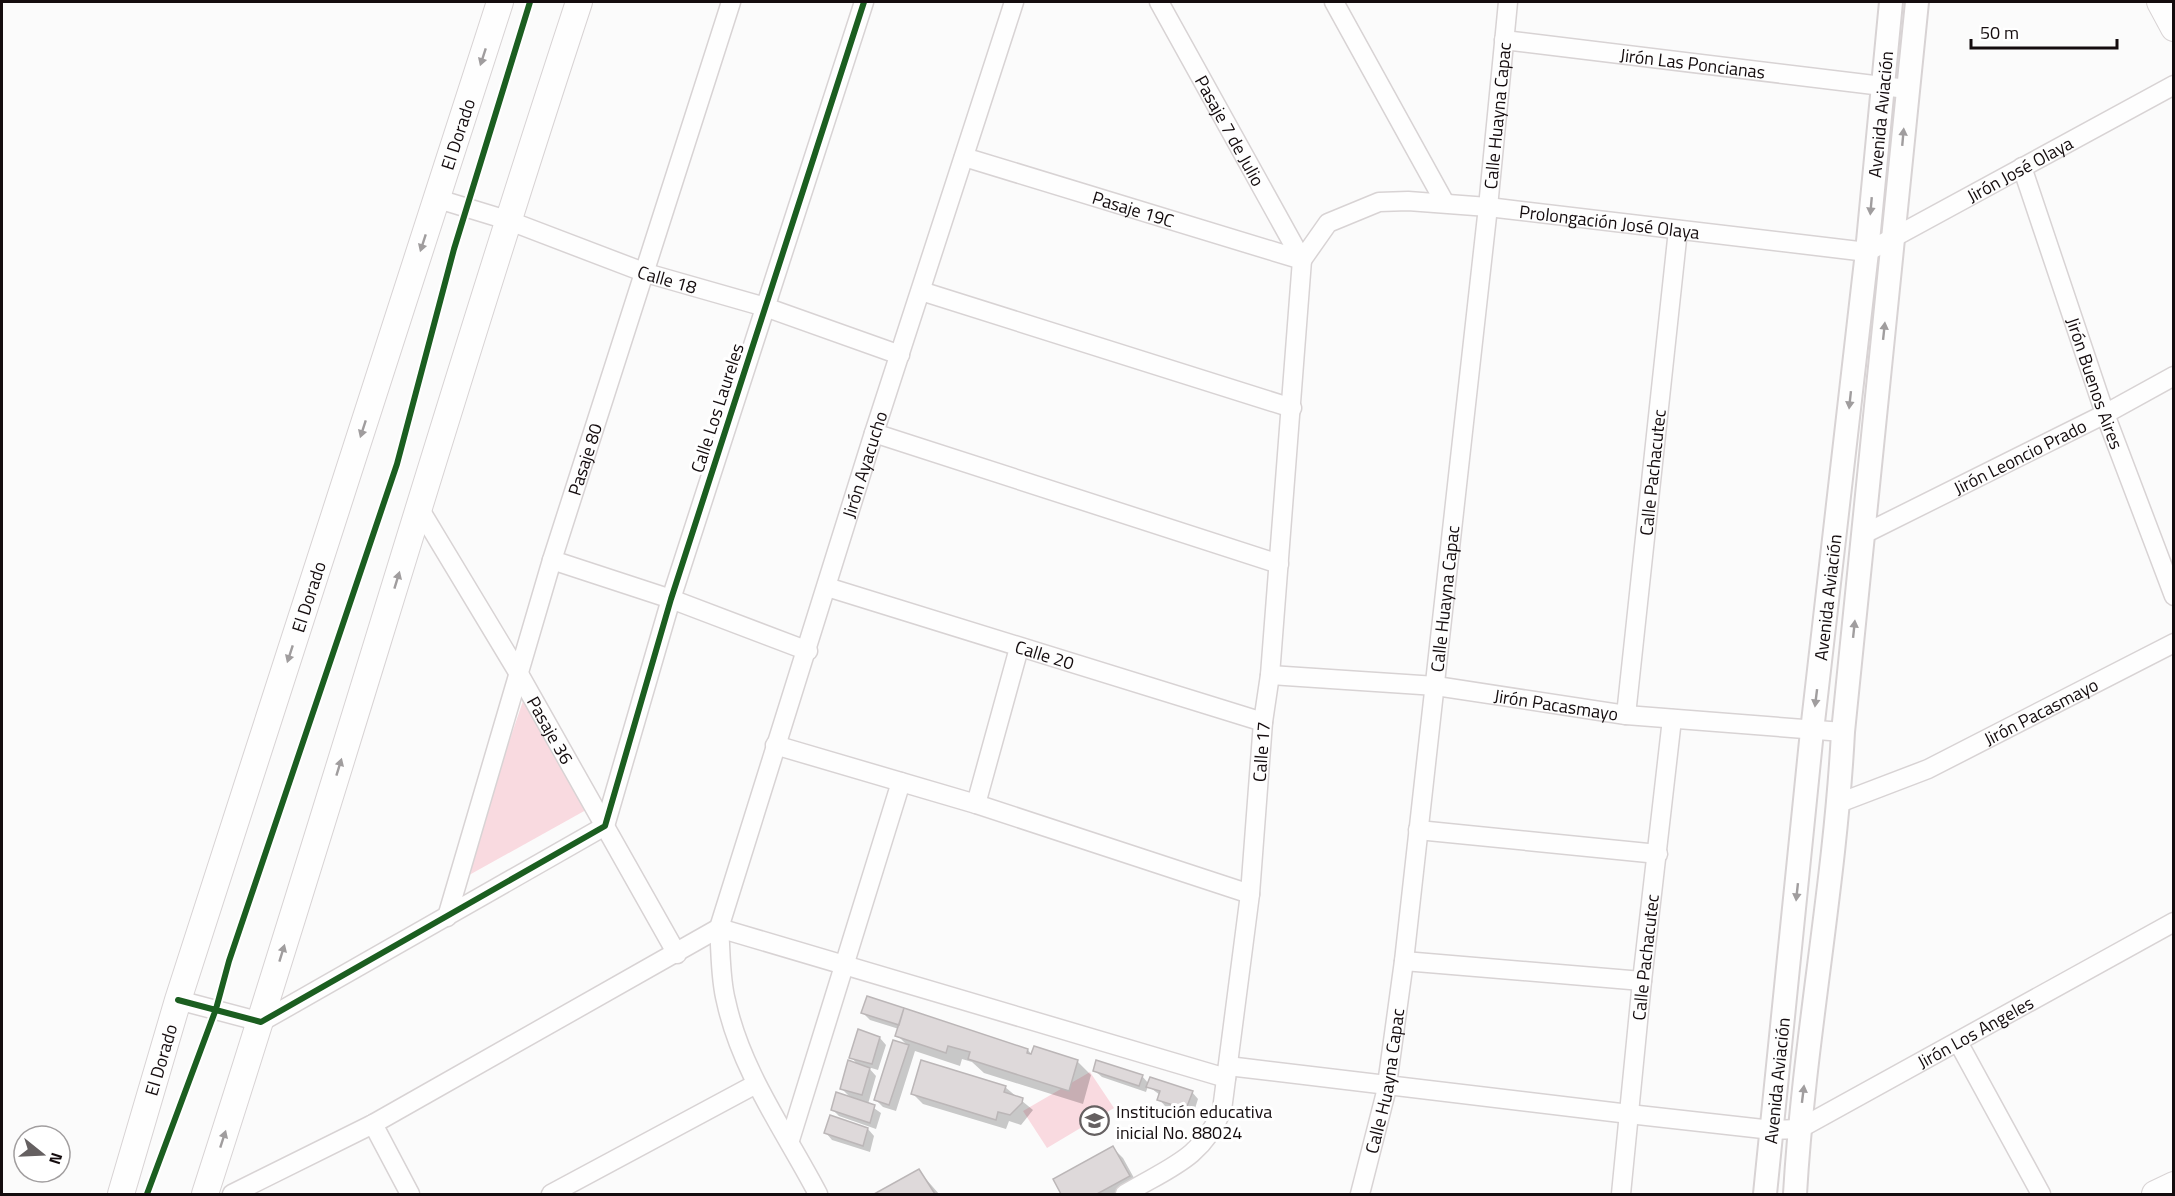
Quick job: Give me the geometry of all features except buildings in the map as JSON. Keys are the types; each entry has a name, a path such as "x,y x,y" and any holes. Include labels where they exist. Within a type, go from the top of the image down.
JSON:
{"main road":[{"name":"El Dorado","path":"121,1194 178,1000 500,2"},
{"path":"205,1194 261,1022 507,220 579,2"},
{"path":"2160,2 2174,28"},
{"path":"2155,1194 2174,1185"}],"street":[{"name":"Pasaje 80","path":"447,918 552,560 646,273 731,2"},
{"name":"Calle Los Laureles","path":"605,826 671,599 864,2"},
{"name":"Jirón Ayacucho","path":"719,928 775,745 808,651 874,433 1014,2"},
{"name":"Pasaje 7 de Julio","path":"1159,2 1302,260"},
{"path":"1334,2 1445,203"},
{"name":"Calle Huayna Capac","path":"1365,1194 1387,1084 1404,961 1488,207 1508,2"},
{"name":"Avenida Aviación","path":"1766,1194 1812,731 1867,252 1892,2"},
{"name":"Avenida Aviación","path":"1794,1194 1798,1129 1839,803 1843,732 1917,2"},
{"name":"Jirón Las Poncianas","path":"1504,40 1907,89"},
{"name":"Jirón José Olaya","path":"1867,252 2174,85"},
{"name":"Pasaje 19C","path":"964,158 1302,260"},
{"name":"Jirón Buenos Aires","path":"2022,167 2105,414 2174,596"},
{"name":"Calle 18","path":"438,199 507,220 646,273 765,307 900,355"},
{"name":"Prolongación José Olaya","path":"1302,260 1328,223 1379,202 1445,203 1488,207 1867,252"},
{"name":"Calle Pachacutec","path":"1626,715 1678,230"},
{"name":"Calle 17","path":"1125,1194 1197,1151 1212,1133 1222,1110 1250,894 1263,722 1270,675 1292,408 1302,260"},
{"path":"921,291 1292,408"},
{"name":"Jirón Leoncio Prado","path":"1864,534 2105,414 2174,376"},
{"path":"874,433 1278,564"},
{"name":"Pasaje 36","path":"419,508 519,674 677,954"},
{"path":"552,560 671,599 808,651"},
{"name":"Calle 20","path":"827,587 1263,722"},
{"name":"Jirón Pacasmayo","path":"1839,803 1928,769 2174,643"},
{"path":"976,804 1019,648"},
{"name":"Jirón Pacasmayo","path":"1270,675 1436,686 1626,715 1843,732"},
{"name":"Calle Pachacutec","path":"1621,1194 1642,981 1672,719"},
{"path":"775,745 976,804 1250,894"},
{"path":"790,1140 901,782"},
{"path":"178,1000 261,1022 605,826"},
{"path":"1418,830 1658,854"},
{"name":"Jirón Los Angeles","path":"719,928 1227,1072 1387,1084 1772,1130 1798,1129 2174,922"},
{"path":"232,1194 374,1124 677,954 719,928 725,1000 756,1084 790,1140 818,1194"},
{"path":"1404,961 1642,981"},
{"path":"1958,1042 2041,1194"},
{"path":"551,1194 578,1188 756,1084"},
{"path":"374,1124 410,1194"}],"shaded area":[{"path":"523,701 586,810 462,879"},
{"path":"1090,1072 1114,1108 1047,1148 1023,1111"}],"cycle path":[{"path":"147,1194 216,1009 229,961 397,464 454,249 530,2"},
{"path":"178,1000 261,1022 605,826 671,599 864,2"}],"place":[{"name":"Institución educativa inicial No. 88024","path":"1095,1121"}]}
